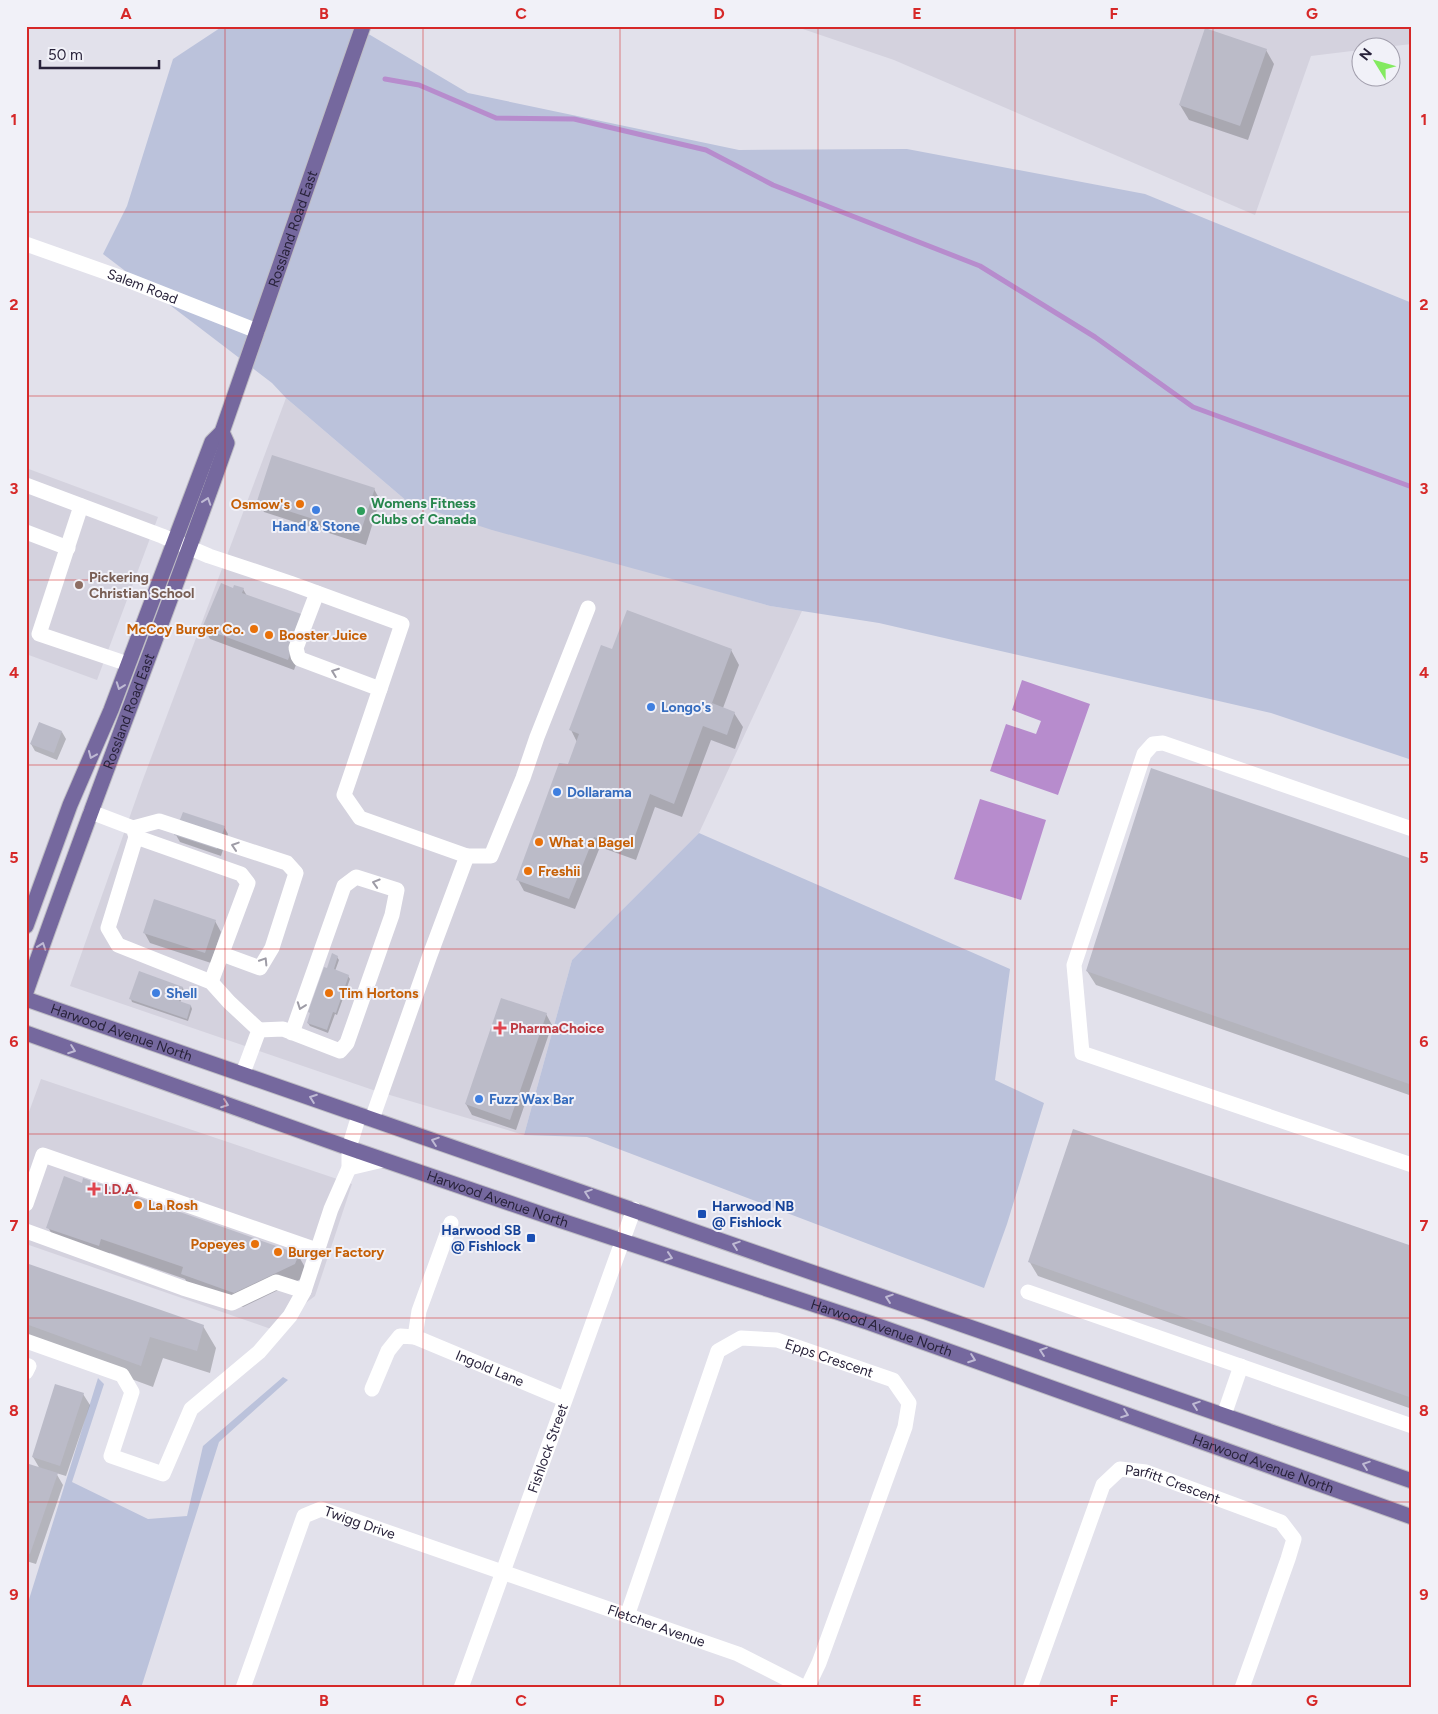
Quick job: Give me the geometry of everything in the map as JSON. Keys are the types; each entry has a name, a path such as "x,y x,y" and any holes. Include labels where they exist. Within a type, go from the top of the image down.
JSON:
{"main road":[{"name":"Rossland Road East","path":"26,926 70,806 111,710 212,442 222,432 364,26"},
{"name":"Rossland Road East","path":"26,992 71,862 190,547 227,443 222,432"},
{"name":"Harwood Avenue North","path":"26,999 1412,1481"},
{"name":"Harwood Avenue North","path":"26,1033 383,1160 622,1242 870,1323 1412,1517"}],"street":[{"name":"Salem Road","path":"26,244 125,279 257,331"},
{"path":"26,486 190,547 209,556 402,624 344,795 360,818 467,856 491,856 588,608"},
{"path":"81,506 40,634 128,664"},
{"path":"26,532 68,548"},
{"path":"317,593 296,648 298,656 300,659 380,689"},
{"path":"1412,829 1163,743 1153,744 1144,754 1074,965 1082,1053 1412,1165"},
{"path":"91,812 134,832 241,874 248,883 211,982"},
{"path":"134,832 159,821 288,864 296,873 272,948 260,968 222,954"},
{"path":"134,832 108,928 118,946 211,982 259,1030 283,1029 292,1033 340,1051 347,1044 392,916 397,890 356,877 344,886 292,1033"},
{"path":"26,1341 122,1375 132,1392 111,1456 163,1474 191,1409 259,1352 290,1316 304,1291 332,1209 349,1168 349,1148 365,1117 467,856"},
{"path":"243,1073 259,1030"},
{"path":"26,1204 43,1155 318,1250"},
{"path":"349,1168 383,1160"},
{"name":"Fishlock Street","path":"461,1688 504,1573 564,1398 634,1209"},
{"path":"372,1389 388,1351 400,1336 415,1337 419,1312 451,1223"},
{"path":"26,1231 183,1288 232,1303 276,1282 304,1291"},
{"path":"1028,1292 1412,1426"},
{"name":"Ingold Lane","path":"415,1337 564,1398"},
{"name":"Epps Crescent","path":"627,1616 718,1351 741,1338 777,1340 893,1380 909,1402 904,1427 822,1654 806,1688"},
{"path":"1224,1415 1240,1366"},
{"name":"Parfitt Crescent","path":"1030,1688 1103,1484 1120,1469 1146,1472 1281,1522 1294,1539 1242,1688"},
{"name":"Twigg Drive","path":"243,1688 304,1516 322,1509 504,1573"},
{"name":"Fletcher Avenue","path":"504,1573 738,1654 806,1688"}],"shaded area":[{"path":"223,26 355,26 468,93 739,150 907,149 1145,194 1412,303 1412,760 1271,713 879,623 770,606 492,530 409,503 286,398 272,383 103,254 127,206 173,59"},
{"path":"794,26 1412,26 1412,44 1400,45 1400,38 1350,38 1350,51 1311,56 1255,215 894,60"},
{"path":"286,398 409,503 770,606 802,611 699,833 572,960 524,1135 373,1090 70,986 142,782"},
{"name":"Pickering Christian School","path":"26,468 158,517 97,680 26,654"},
{"path":"1022,680 1090,704 1058,795 990,771 1006,724 1036,734 1041,721 1012,710"},
{"path":"980,799 1046,820 1021,900 954,879"},
{"path":"699,833 1010,969 995,1080 1044,1103 1007,1224 984,1288 587,1137 524,1135 572,960"},
{"path":"41,1079 352,1184 315,1296 271,1329 26,1244 26,1120"},
{"path":"283,1377 288,1380 219,1442 141,1688 26,1688 26,1609 98,1378 104,1384 72,1482 148,1519 187,1516 203,1446"}],"building":[{"path":"1205,28 1267,49 1240,126 1179,105"},
{"path":"272,455 375,488 360,534 257,501"},
{"path":"221,583 233,588 234,585 244,588 242,593 304,615 288,660 202,628"},
{"name":"Longo's","path":"627,610 732,649 712,703 735,712 727,735 703,726 674,804 650,794 630,850 594,837 569,899 516,880 559,763 568,764 579,734 569,730 601,645 612,649"},
{"path":"39,722 62,731 54,753 30,744"},
{"path":"1151,768 1412,859 1412,1085 1086,971"},
{"path":"183,812 225,826 217,849 174,835"},
{"path":"154,899 216,920 205,953 143,933"},
{"name":"Tim Hortons","path":"332,953 338,956 334,969 349,975 336,1013 333,1012 327,1030 307,1023 310,1013 308,1012 324,967 327,968"},
{"name":"Shell","path":"139,971 183,987 179,1001 191,1005 187,1019 129,999"},
{"path":"501,998 547,1013 510,1120 465,1104"},
{"path":"1073,1129 1412,1246 1412,1398 1028,1262"},
{"path":"64,1176 82,1183 83,1178 299,1254 295,1264 234,1293 181,1274 183,1267 101,1239 99,1246 46,1228"},
{"path":"26,1263 204,1325 197,1351 150,1337 141,1366 26,1324"},
{"path":"55,1384 84,1393 60,1466 32,1457"},
{"path":"29,1464 58,1473 30,1554 26,1553 26,1472"}],"waterway":[{"path":"385,79 419,85 496,118 574,119 706,150 773,185 980,266 1095,337 1193,407 1412,487"}],"place":[{"name":"Osmow's","path":"300,504"},
{"name":"Hand & Stone","path":"316,510"},
{"name":"Womens Fitness Clubs of Canada","path":"361,511"},
{"name":"Pickering Christian School","path":"79,585"},
{"name":"McCoy Burger Co.","path":"254,629"},
{"name":"Booster Juice","path":"269,635"},
{"name":"Longo's","path":"651,707"},
{"name":"Dollarama","path":"557,792"},
{"name":"What a Bagel","path":"539,842"},
{"name":"Freshii","path":"528,871"},
{"name":"Shell","path":"156,993"},
{"name":"Tim Hortons","path":"329,993"},
{"name":"PharmaChoice","path":"500,1028"},
{"name":"Fuzz Wax Bar","path":"479,1099"},
{"name":"I.D.A.","path":"94,1189"},
{"name":"La Rosh","path":"138,1205"},
{"name":"Harwood NB @ Fishlock","path":"702,1214"},
{"name":"Harwood SB @ Fishlock","path":"531,1238"},
{"name":"Popeyes","path":"255,1244"},
{"name":"Burger Factory","path":"278,1252"}]}
